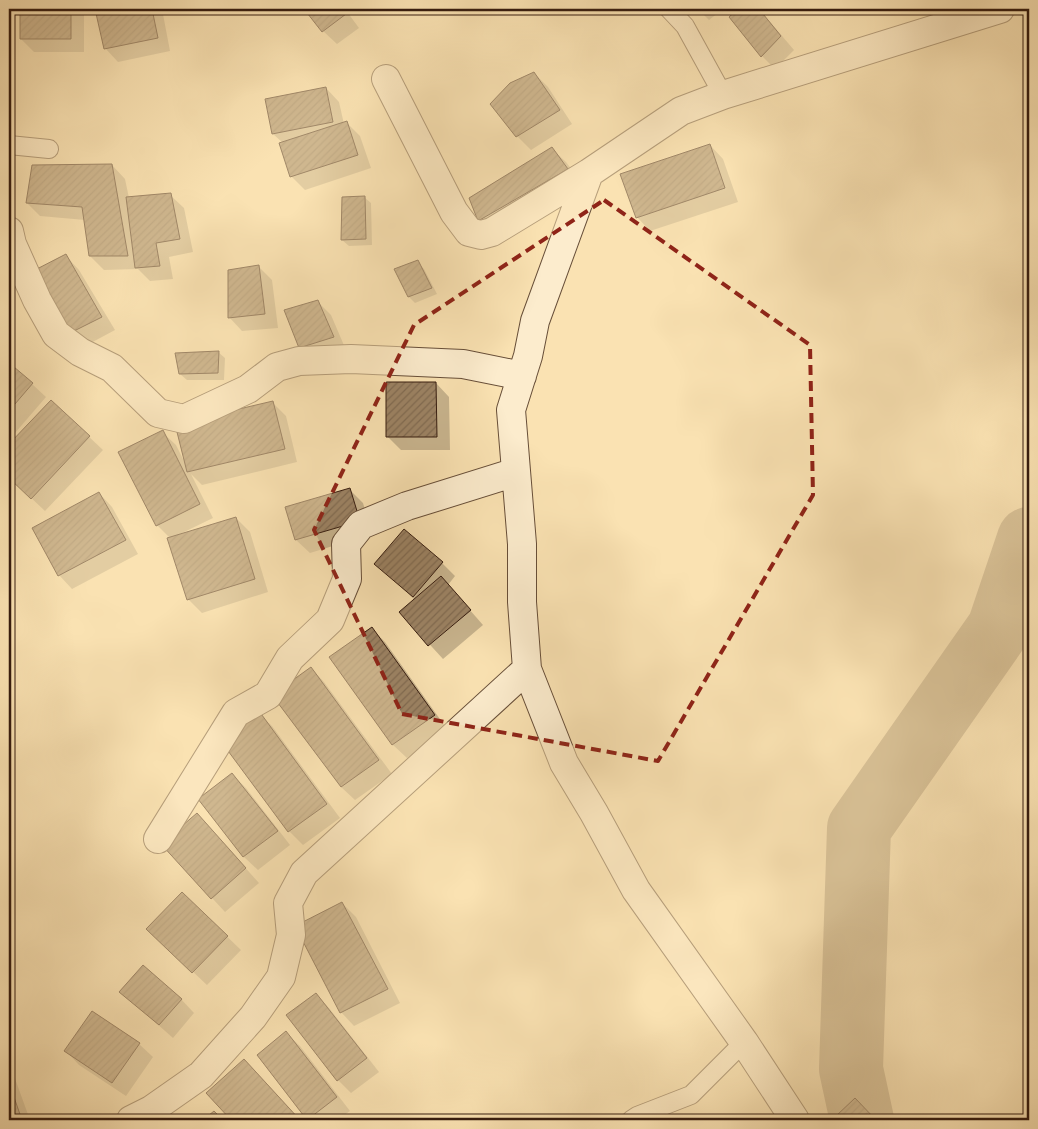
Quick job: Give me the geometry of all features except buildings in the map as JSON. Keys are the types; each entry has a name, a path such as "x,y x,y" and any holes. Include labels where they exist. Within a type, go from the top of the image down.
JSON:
{"street":[{"path":"386,79 454,212 469,232 481,235 492,232 589,173 681,111 723,95 1000,9"},
{"path":"589,173 535,321 528,356 512,410 522,544 522,602 527,669 564,763 636,890 744,1042 795,1120"},
{"path":"9,231 12,244 37,300 56,334 80,352 112,368 158,413 184,419 248,388 278,367 299,361 351,359 462,364 522,376"},
{"path":"158,839 236,713 268,696 290,658 330,620 347,579 346,544 361,525 407,506 516,472"},
{"path":"132,1120 151,1110 201,1075 253,1016 275,985 280,977 291,935 288,903 304,873 527,669"}],"lane":[{"path":"669,9 685,26 723,95"},
{"path":"9,145 49,149"},
{"path":"631,1120 691,1095 744,1042"}],"highlighted area":[{"path":"604,200 810,345 813,495 658,761 402,714 314,530 414,325"}],"waterway":[{"path":"862,1120 851,1069 859,828 999,628 1029,539"}]}
